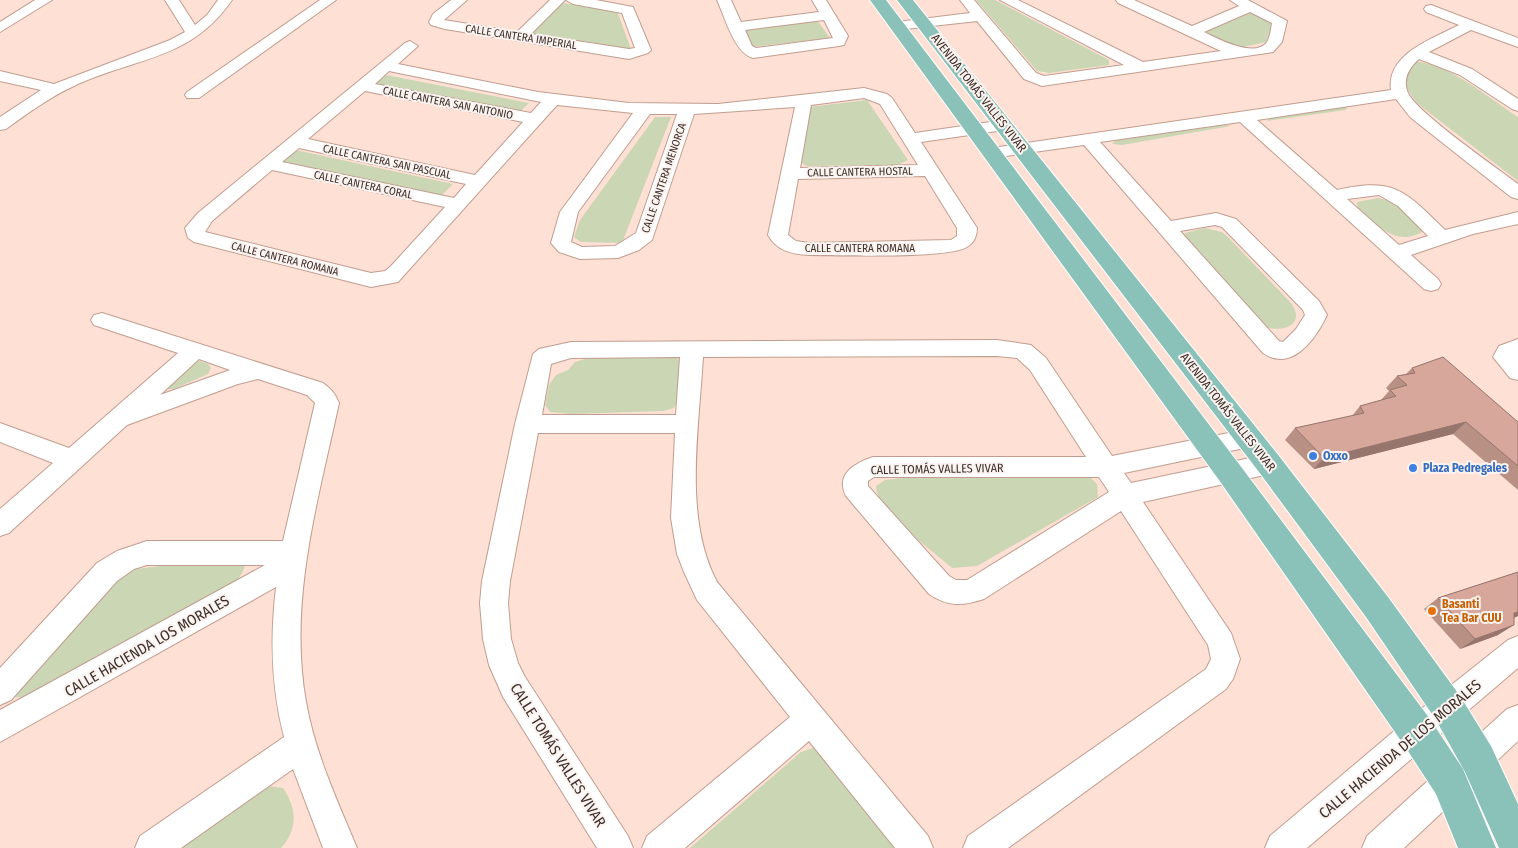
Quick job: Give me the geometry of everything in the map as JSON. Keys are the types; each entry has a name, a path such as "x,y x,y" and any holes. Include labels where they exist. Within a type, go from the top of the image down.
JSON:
{"main road":[{"name":"AVENIDA TOMÁS VALLES VIVAR","path":"911,15 972,124 997,160 1229,472 1417,732 1450,782 1477,848"},
{"name":"AVENIDA TOMÁS VALLES VIVAR","path":"972,124 1028,155 1249,438 1377,606 1448,708 1478,759 1518,847"}],"street":[{"path":"0,28 45,0"},
{"path":"172,0 193,32"},
{"path":"0,125 56,89 85,76 152,53 193,32 211,18 225,0"},
{"path":"193,95 329,0"},
{"name":"CALLE CANTERA IMPERIAL","path":"460,0 438,17 436,22 446,26 628,54 640,52 644,47 628,10 573,0"},
{"path":"520,37 558,0"},
{"path":"724,0 746,48 753,53 839,42 840,36 819,0"},
{"path":"1007,0 1141,68"},
{"path":"1123,0 1240,54"},
{"path":"911,15 974,8 1030,76 1038,80 1260,51 1273,46 1281,23 1277,18 1244,3 1191,32"},
{"path":"1431,9 1518,43"},
{"path":"736,27 828,16"},
{"path":"1471,24 1417,53 1408,60 1400,71 1398,82 1404,100 1518,193"},
{"name":"CALLE CANTERA ROMANA","path":"410,46 205,217 195,228 195,234 201,238 377,280 390,277 398,272 456,204 553,99"},
{"path":"1417,53 1466,72 1518,106"},
{"name":"CALLE CANTERA ROMANA","path":"386,66 553,99 645,109 687,110 804,101 864,93 874,94 884,99 930,170 967,228 966,238 955,246 809,249 783,243 778,234 804,101"},
{"path":"0,76 56,89"},
{"name":"CALLE CANTERA SAN ANTONIO","path":"362,86 534,120"},
{"path":"997,160 1404,100"},
{"name":"CALLE CANTERA MENORCA","path":"645,109 569,212 561,236 562,243 566,248 580,253 618,252 632,246 645,236 687,110"},
{"path":"1250,123 1431,284"},
{"path":"906,133 972,124"},
{"name":"CALLE CANTERA SAN PASCUAL","path":"296,142 479,181"},
{"path":"1094,146 1166,228 1275,350 1289,350 1313,324 1316,316 1312,306 1229,223 1216,219 1166,228"},
{"name":"CALLE CANTERA CORAL","path":"269,164 456,204"},
{"name":"CALLE CANTERA HOSTAL","path":"790,174 930,170"},
{"path":"1333,197 1374,190 1386,191 1398,198 1442,238"},
{"path":"1396,253 1475,227 1518,218"},
{"path":"102,320 315,390 321,393 326,403 294,558 285,646 288,683 301,744 333,845"},
{"path":"1518,347 1507,352 1504,357 1518,372"},
{"name":"CALLE TOMÁS VALLES VIVAR","path":"616,848 514,687 504,665 494,622 496,581 541,360 547,355 571,350 997,348 1023,351 1038,364 1218,636 1227,658 1224,670 1216,679 980,848"},
{"path":"692,349 682,513 688,550 697,573 707,591 916,848"},
{"path":"0,525 195,350"},
{"path":"117,420 234,377 258,371"},
{"path":"527,424 687,424"},
{"path":"0,432 72,460"},
{"name":"CALLE TOMÁS VALLES VIVAR","path":"1249,438 1106,467 873,467 858,474 855,488 860,497 939,586 958,594 974,590 1125,495 1269,464"},
{"path":"1163,456 1182,482"},
{"path":"0,690 107,572 126,559 147,553 294,558"},
{"name":"CALLE HACIENDA LOS MORALES","path":"0,727 294,558"},
{"name":"CALLE HACIENDA DE LOS MORALES","path":"1282,848 1417,732 1518,650"},
{"path":"659,848 811,719"},
{"path":"1379,848 1450,782 1478,759 1518,720"},
{"path":"152,848 301,744"}],"green space":[{"path":"976,0 995,0 1109,60 1109,65 1049,73 1037,71"},
{"path":"562,3 617,11 631,49 531,34"},
{"path":"1255,11 1273,20 1266,42 1239,48 1203,33"},
{"path":"817,20 830,38 750,47 741,30"},
{"path":"1415,61 1443,69 1469,83 1518,117 1518,181 1418,104 1408,88 1404,75 1404,69"},
{"path":"381,74 529,103 518,114 369,84"},
{"path":"867,100 908,160 898,165 807,166 796,160 808,107"},
{"path":"1347,107 1346,110 1267,121 1269,118"},
{"path":"655,117 671,117 622,243 581,242 574,237 580,220"},
{"path":"1225,125 1231,126 1122,145 1112,144 1116,140"},
{"path":"291,149 453,184 441,196 277,160"},
{"path":"1378,198 1391,202 1404,210 1416,221 1422,232 1413,236 1395,236 1380,227 1358,209 1357,202"},
{"path":"1205,228 1222,232 1227,236 1291,303 1296,316 1291,325 1279,329 1265,327 1184,237 1185,233"},
{"path":"672,356 679,360 680,372 679,391 674,408 663,411 571,414 550,412 545,405 549,385 556,375 568,370 575,362 591,357"},
{"path":"199,361 208,364 211,368 208,374 174,389 159,389 191,362"},
{"path":"1072,475 1090,477 1097,484 1098,497 977,566 952,568 895,518 878,496 876,486 885,480 902,478"},
{"path":"204,561 245,562 244,569 238,580 27,698 14,697 15,684 118,578 135,569"},
{"path":"815,747 908,848 690,848 801,752"},
{"path":"260,785 283,788 291,803 294,818 293,826 287,841 281,848 171,848"}],"building":[{"path":"1443,357 1518,422 1518,466 1466,422 1324,458 1295,428 1364,413 1360,406 1396,396 1390,390 1407,385 1397,376 1415,373 1412,368"},
{"path":"1518,572 1518,612 1514,613 1514,625 1475,639 1438,598"}],"place":[{"name":"Oxxo","path":"1313,456"},
{"name":"Plaza Pedregales","path":"1413,468"},
{"name":"Basanti Tea Bar CUU","path":"1432,611"}]}
